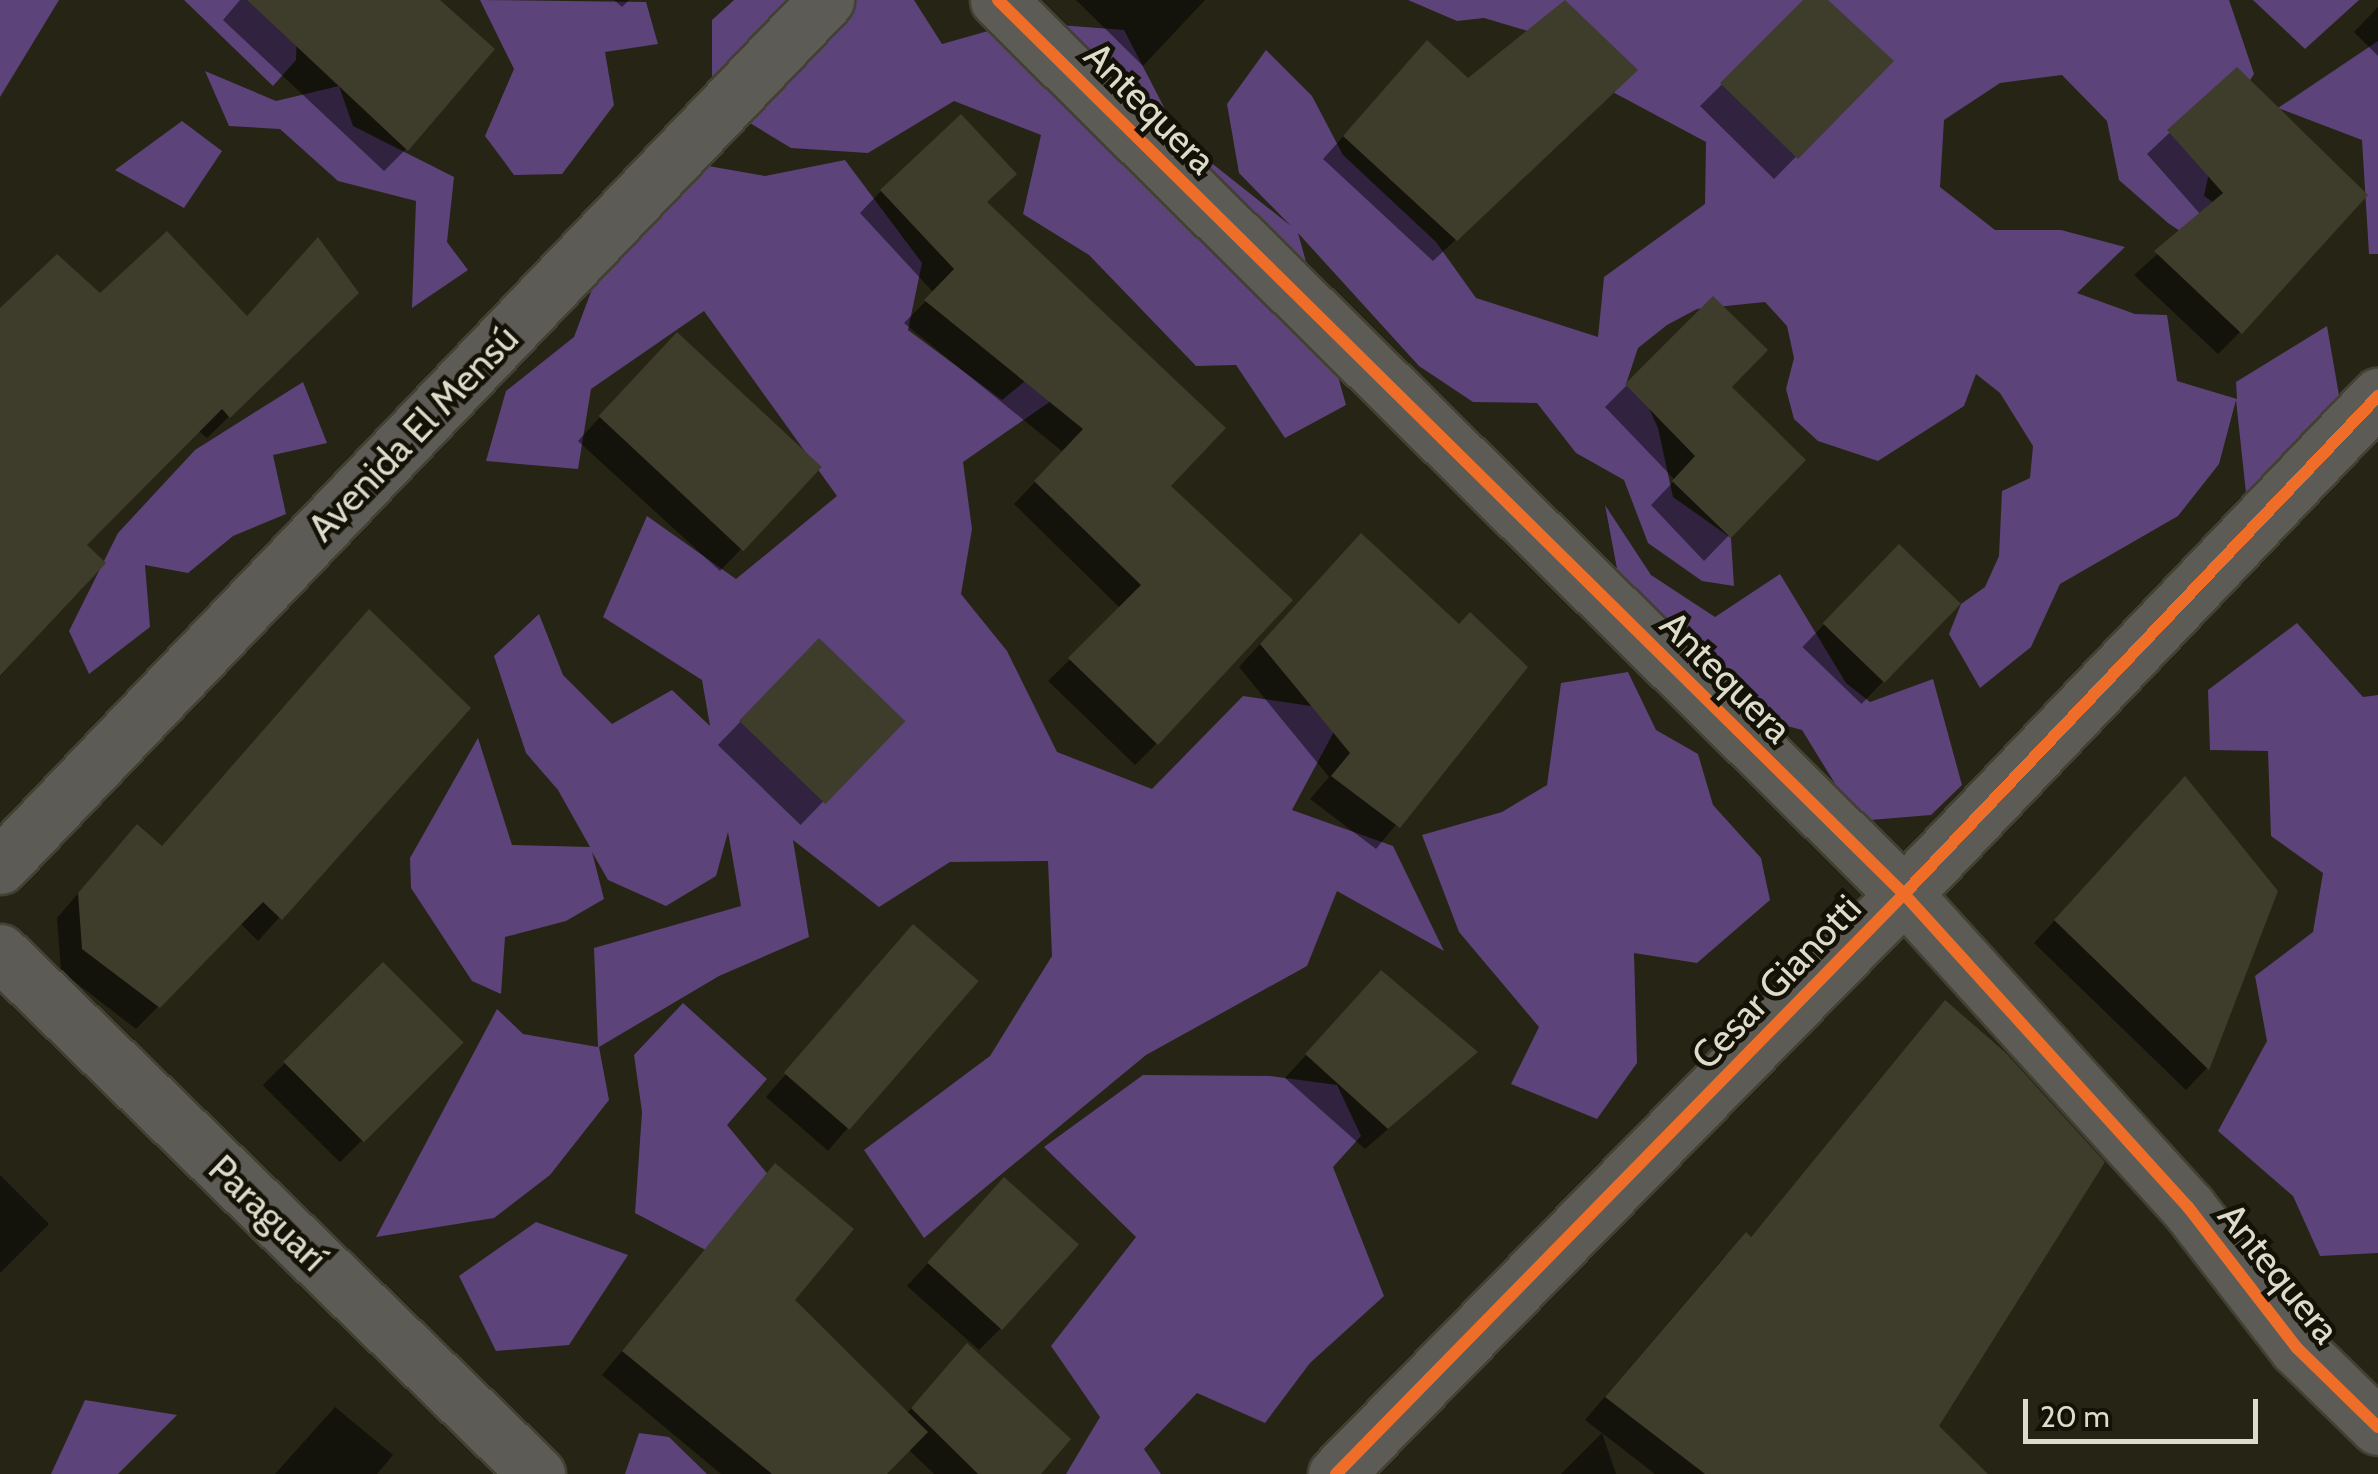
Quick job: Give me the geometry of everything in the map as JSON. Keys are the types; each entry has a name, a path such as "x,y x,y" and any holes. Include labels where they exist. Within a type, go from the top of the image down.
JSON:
{"street":[{"name":"Avenida El Mensú","path":"0,866 826,0"},
{"name":"Antequera","path":"998,0 1904,894 2188,1207 2297,1348 2378,1427"},
{"name":"Cesar Gianotti","path":"1336,1474 1904,894 2378,396"},
{"name":"Paraguarí","path":"0,952 537,1474"}],"shaded area":[{"path":"0,0 59,0 0,97"},
{"path":"184,0 298,0 296,60 273,86"},
{"path":"480,0 646,2 658,44 605,52 614,105 562,174 514,175 485,136 514,69"},
{"path":"734,0 914,0 942,44 1020,22 1124,30 1180,138 1291,226 1239,173 1227,104 1266,50 1312,96 1343,155 1436,242 1476,298 1598,337 1604,277 1705,204 1706,142 1594,82 1548,37 1484,18 1457,21 1408,0 2229,0 2254,74 2218,130 2204,196 2262,236 2195,241 2168,223 2119,180 2107,121 2062,75 2000,83 1944,120 1940,187 1995,230 2061,230 2125,247 2077,293 2135,314 2167,315 2177,381 2237,399 2236,382 2327,326 2345,430 2246,493 2236,400 2219,464 2178,516 2060,584 2031,647 1980,688 1949,634 1961,604 1985,587 1999,556 2002,491 2030,478 2033,446 2000,393 1976,374 1964,406 1878,461 1818,441 1794,419 1786,389 1794,358 1787,326 1765,302 1697,309 1667,325 1638,348 1626,384 1643,395 1658,428 1673,497 1731,538 1734,586 1702,581 1648,543 1624,480 1576,453 1537,403 1473,402 1419,366 1298,233 1346,405 1285,438 1236,365 1196,366 1089,255 1023,214 1041,135 954,101 868,153 791,148 712,100 712,20"},
{"path":"2253,0 2359,0 2305,49"},
{"path":"2378,41 2378,254 2369,254 2362,140 2278,108"},
{"path":"205,71 276,101 339,86 353,126 454,177 447,242 468,270 412,308 416,201 338,181 280,129 229,126"},
{"path":"182,121 222,151 184,208 115,170"},
{"path":"674,160 765,176 845,160 922,263 908,330 1002,400 1077,339 1114,357 963,462 972,529 961,594 1007,651 1057,752 1152,789 1243,696 1345,711 1292,810 1393,846 1444,951 1337,891 1307,966 1146,1055 924,1238 864,1150 990,1056 1052,956 1048,861 950,862 879,907 793,840 809,937 719,976 599,1047 609,1100 550,1175 494,1218 376,1237 497,1009 523,1034 598,1047 594,948 741,906 728,832 716,876 666,906 608,880 592,852 604,899 566,921 505,937 501,994 472,981 411,888 410,858 478,738 512,845 590,847 558,790 526,753 494,656 539,614 563,675 612,724 672,690 710,726 702,680 603,617 647,516 736,579 837,496 704,311 591,389 578,469 486,461 506,391 574,337 619,218"},
{"path":"303,382 327,443 273,455 286,514 233,536 188,573 145,565 150,627 89,674 69,631 118,533 195,450"},
{"path":"1605,505 1651,575 1715,617 1780,574 1846,683 1870,702 1933,679 1962,785 1931,815 1858,821 1802,730 1713,706 1618,574"},
{"path":"2297,623 2363,697 2378,695 2378,1253 2320,1256 2293,1196 2218,1131 2267,1041 2255,976 2313,932 2323,873 2271,836 2268,751 2210,750 2208,690"},
{"path":"1628,672 1656,730 1698,754 1713,805 1761,858 1770,900 1697,963 1634,953 1637,1063 1597,1119 1511,1084 1539,1027 1459,932 1422,835 1502,812 1547,785 1561,683"},
{"path":"683,1003 767,1079 727,1125 780,1189 719,1257 635,1213 642,1112 634,1055"},
{"path":"1143,1075 1270,1076 1337,1085 1361,1136 1333,1167 1384,1296 1310,1363 1265,1423 1197,1393 1144,1449 1161,1474 1066,1474 1100,1417 1051,1346 1136,1237 1044,1147"},
{"path":"536,1222 628,1255 569,1345 496,1351 459,1276"},
{"path":"85,1400 177,1415 118,1474 51,1474"},
{"path":"639,1433 669,1437 707,1474 625,1474"}],"building":[{"path":"247,0 440,0 495,49 408,151"},
{"path":"1565,0 1638,70 1457,241 1343,136 1427,40 1468,78"},
{"path":"1803,0 1828,0 1894,61 1798,159 1720,83"},
{"path":"2237,67 2368,195 2242,334 2154,251 2223,193 2167,130"},
{"path":"961,114 1017,174 987,202 1226,428 1171,486 1293,600 1158,745 1068,658 1141,585 1034,481 1083,429 924,300 954,269 880,190"},
{"path":"167,231 247,316 318,237 359,293 230,418 222,409 87,545 106,563 0,676 0,308 57,254 100,293"},
{"path":"1713,296 1768,350 1732,387 1806,460 1731,538 1672,481 1695,456 1625,384"},
{"path":"677,332 822,467 743,551 599,416"},
{"path":"1361,533 1459,624 1470,612 1528,667 1400,828 1331,776 1350,753 1260,644"},
{"path":"1899,544 1961,604 1884,683 1823,623"},
{"path":"369,609 471,708 282,920 263,902 160,1008 82,949 78,893 137,824 162,846"},
{"path":"819,638 905,721 825,804 739,721"},
{"path":"2185,776 2278,891 2209,1070 2054,920"},
{"path":"913,924 979,981 849,1130 784,1073"},
{"path":"383,962 464,1043 364,1142 283,1062"},
{"path":"1381,970 1478,1052 1388,1129 1305,1054"},
{"path":"1945,1000 2006,1053 2105,1162 1939,1426 1988,1474 1705,1474 1605,1397 1746,1232 1751,1237"},
{"path":"775,1163 854,1229 795,1300 928,1432 887,1474 772,1474 622,1351"},
{"path":"1004,1177 1079,1245 1002,1330 927,1262"},
{"path":"967,1343 1071,1439 1041,1474 978,1474 911,1408"}],"cycle path":[{"path":"998,0 1904,894 2188,1207 2297,1348 2378,1427"},
{"path":"1336,1474 1904,894 2378,396"}]}
